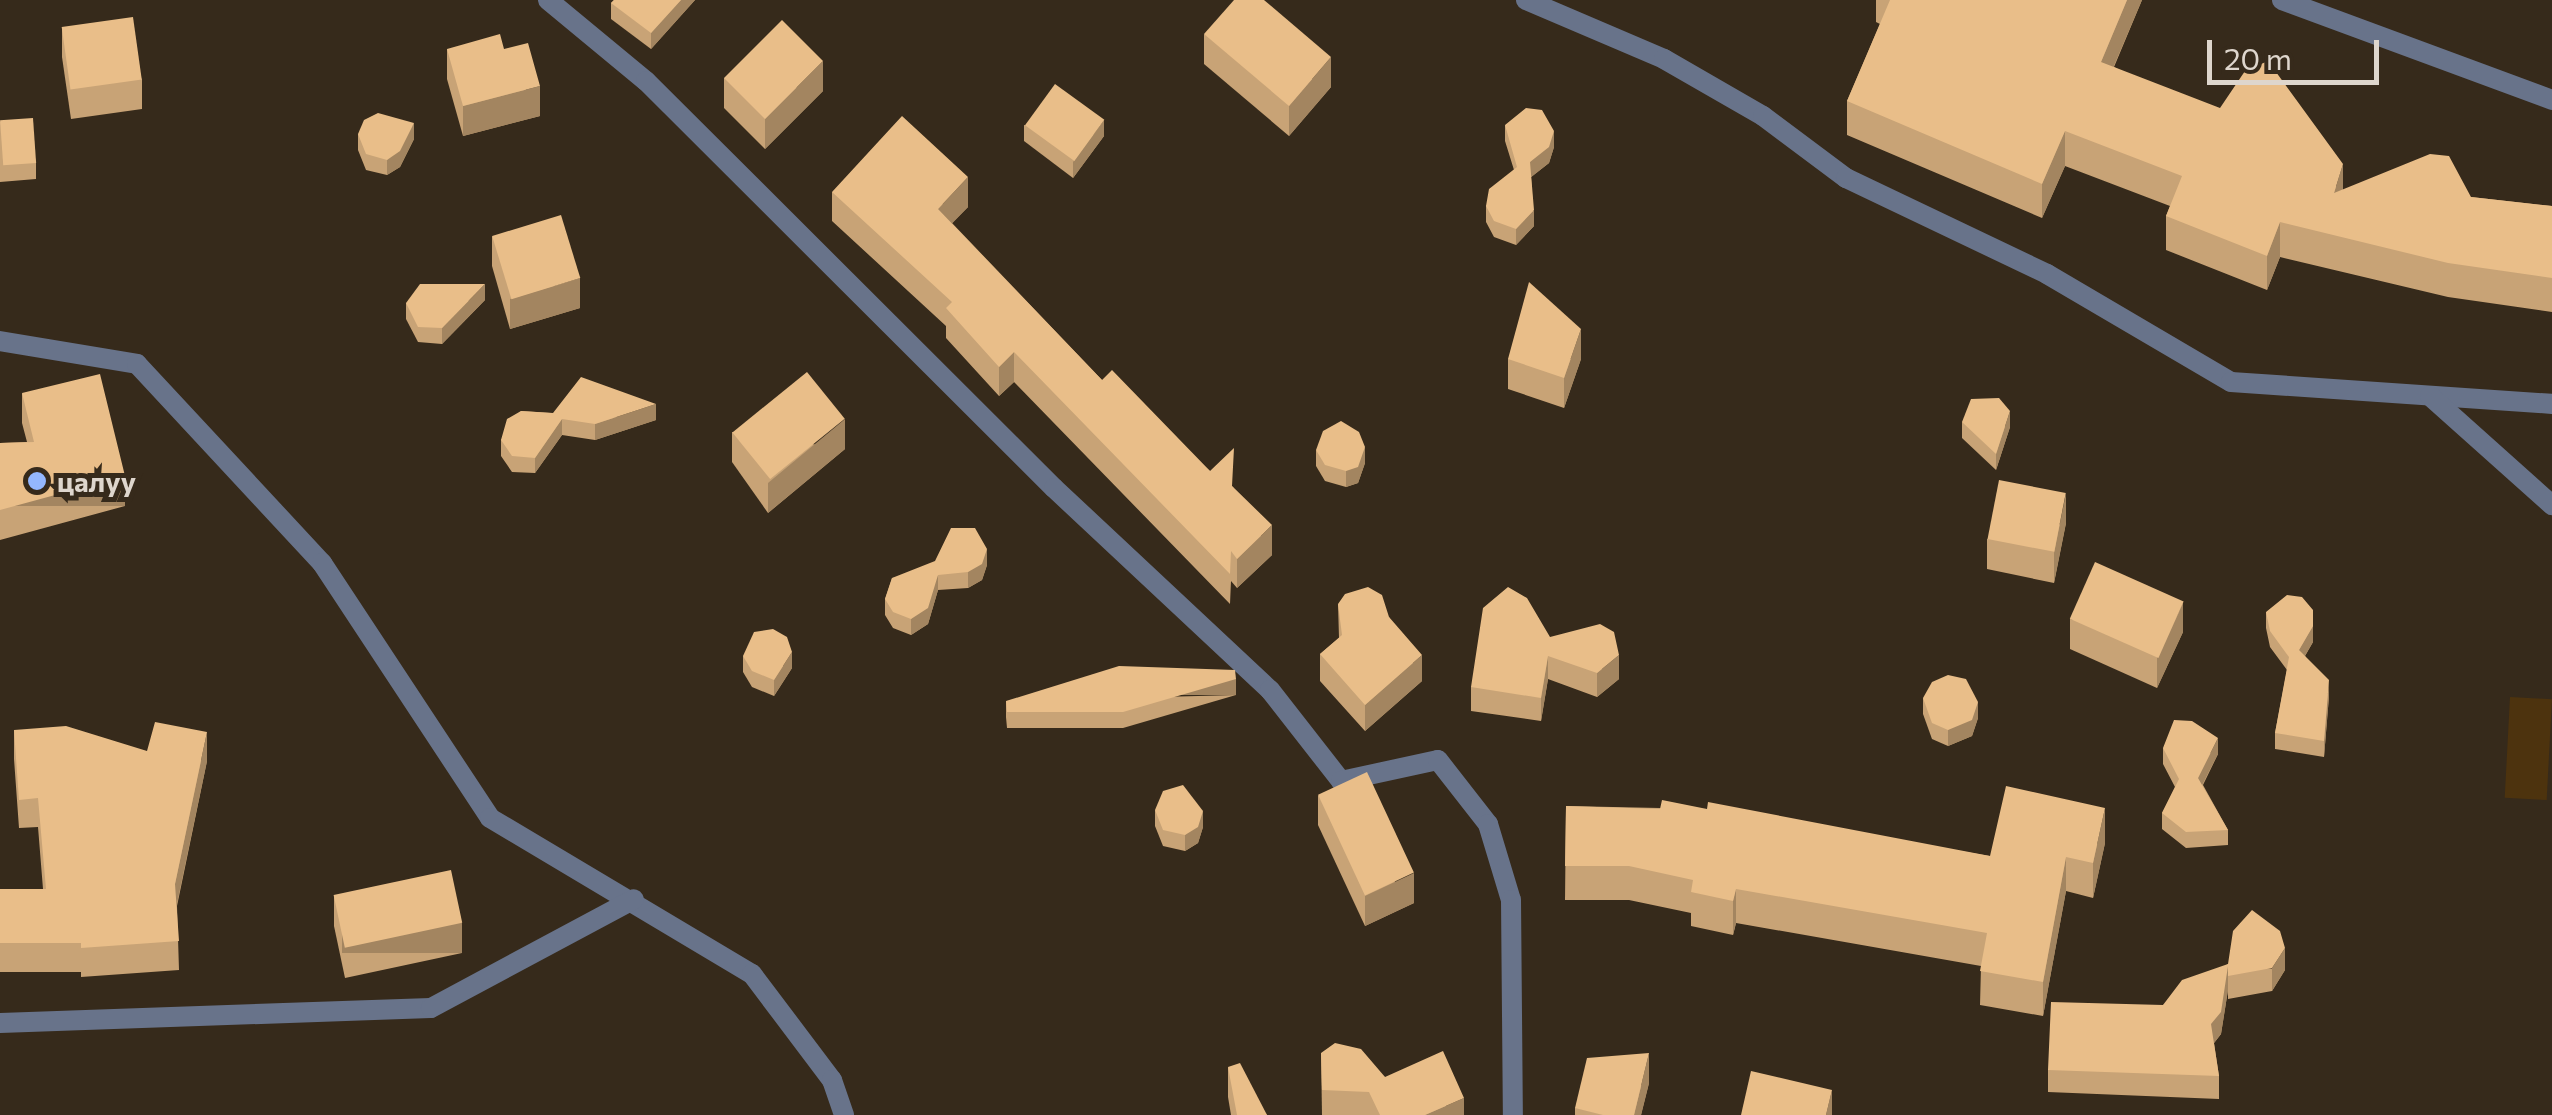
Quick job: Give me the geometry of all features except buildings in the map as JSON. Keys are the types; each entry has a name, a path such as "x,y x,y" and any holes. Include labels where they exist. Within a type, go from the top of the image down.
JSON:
{"street":[{"path":"548,0 646,81 1054,488 1270,690 1341,781 1438,760 1488,824 1511,900 1513,1115"},
{"path":"1526,0 1664,59 1763,116 1846,178 2046,274 2230,382 2552,404"},
{"path":"2282,0 2552,100"},
{"path":"0,341 136,364 322,563 490,818 634,899 752,974 832,1080 844,1115"},
{"path":"2430,396 2552,505"},
{"path":"0,1024 430,1008 634,899"}],"shaded area":[{"path":"2510,697 2552,699 2547,800 2505,798"}],"place":[{"name":"цалуу","path":"37,481"}]}
